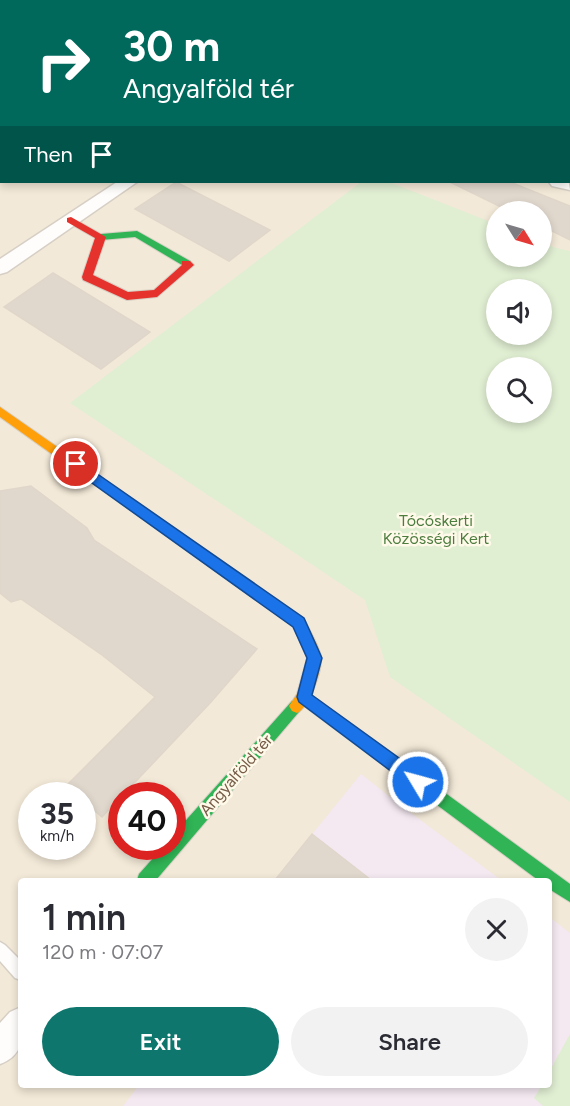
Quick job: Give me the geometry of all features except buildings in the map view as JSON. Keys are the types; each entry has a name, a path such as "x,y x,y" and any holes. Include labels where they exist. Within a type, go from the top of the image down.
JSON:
{"street":[{"path":"0,268 126,183"},
{"path":"71,220 101,237 137,234 189,265 158,293 127,296 87,277 101,237"},
{"name":"Angyalföld tér","path":"0,412 299,623 314,658 304,697 147,878"},
{"path":"304,697 548,878"},
{"path":"552,881 570,894"},
{"path":"0,1048 18,1027"}],"lane":[{"path":"0,950 18,969"}],"shaded area":[{"path":"0,183 570,183 570,1106 0,1106"},
{"path":"361,774 498,878 277,878"},
{"path":"552,919 570,933 570,1106 123,1106 137,1088 552,1088"}],"green space":[{"name":"Tócóskerti Közösségi Kert","path":"360,183 392,183 486,220 486,267 552,267 552,246 570,251 570,802 390,677 365,600 70,403"},
{"path":"570,1034 570,1106 543,1106 534,1098 540,1088 552,1088 552,1067"}],"traffic: fast":[{"path":"101,237 137,234 186,263"},
{"path":"304,697 548,878"},
{"path":"147,878 297,706"},
{"path":"552,881 570,894"}],"traffic: slow":[{"path":"0,411 299,623 314,658 304,697 297,706"}],"traffic: jam":[{"path":"71,220 101,237 87,277 127,296 157,293 189,265 186,263"}],"route":[{"path":"76,464 299,623 314,658 304,697 418,782"}]}
